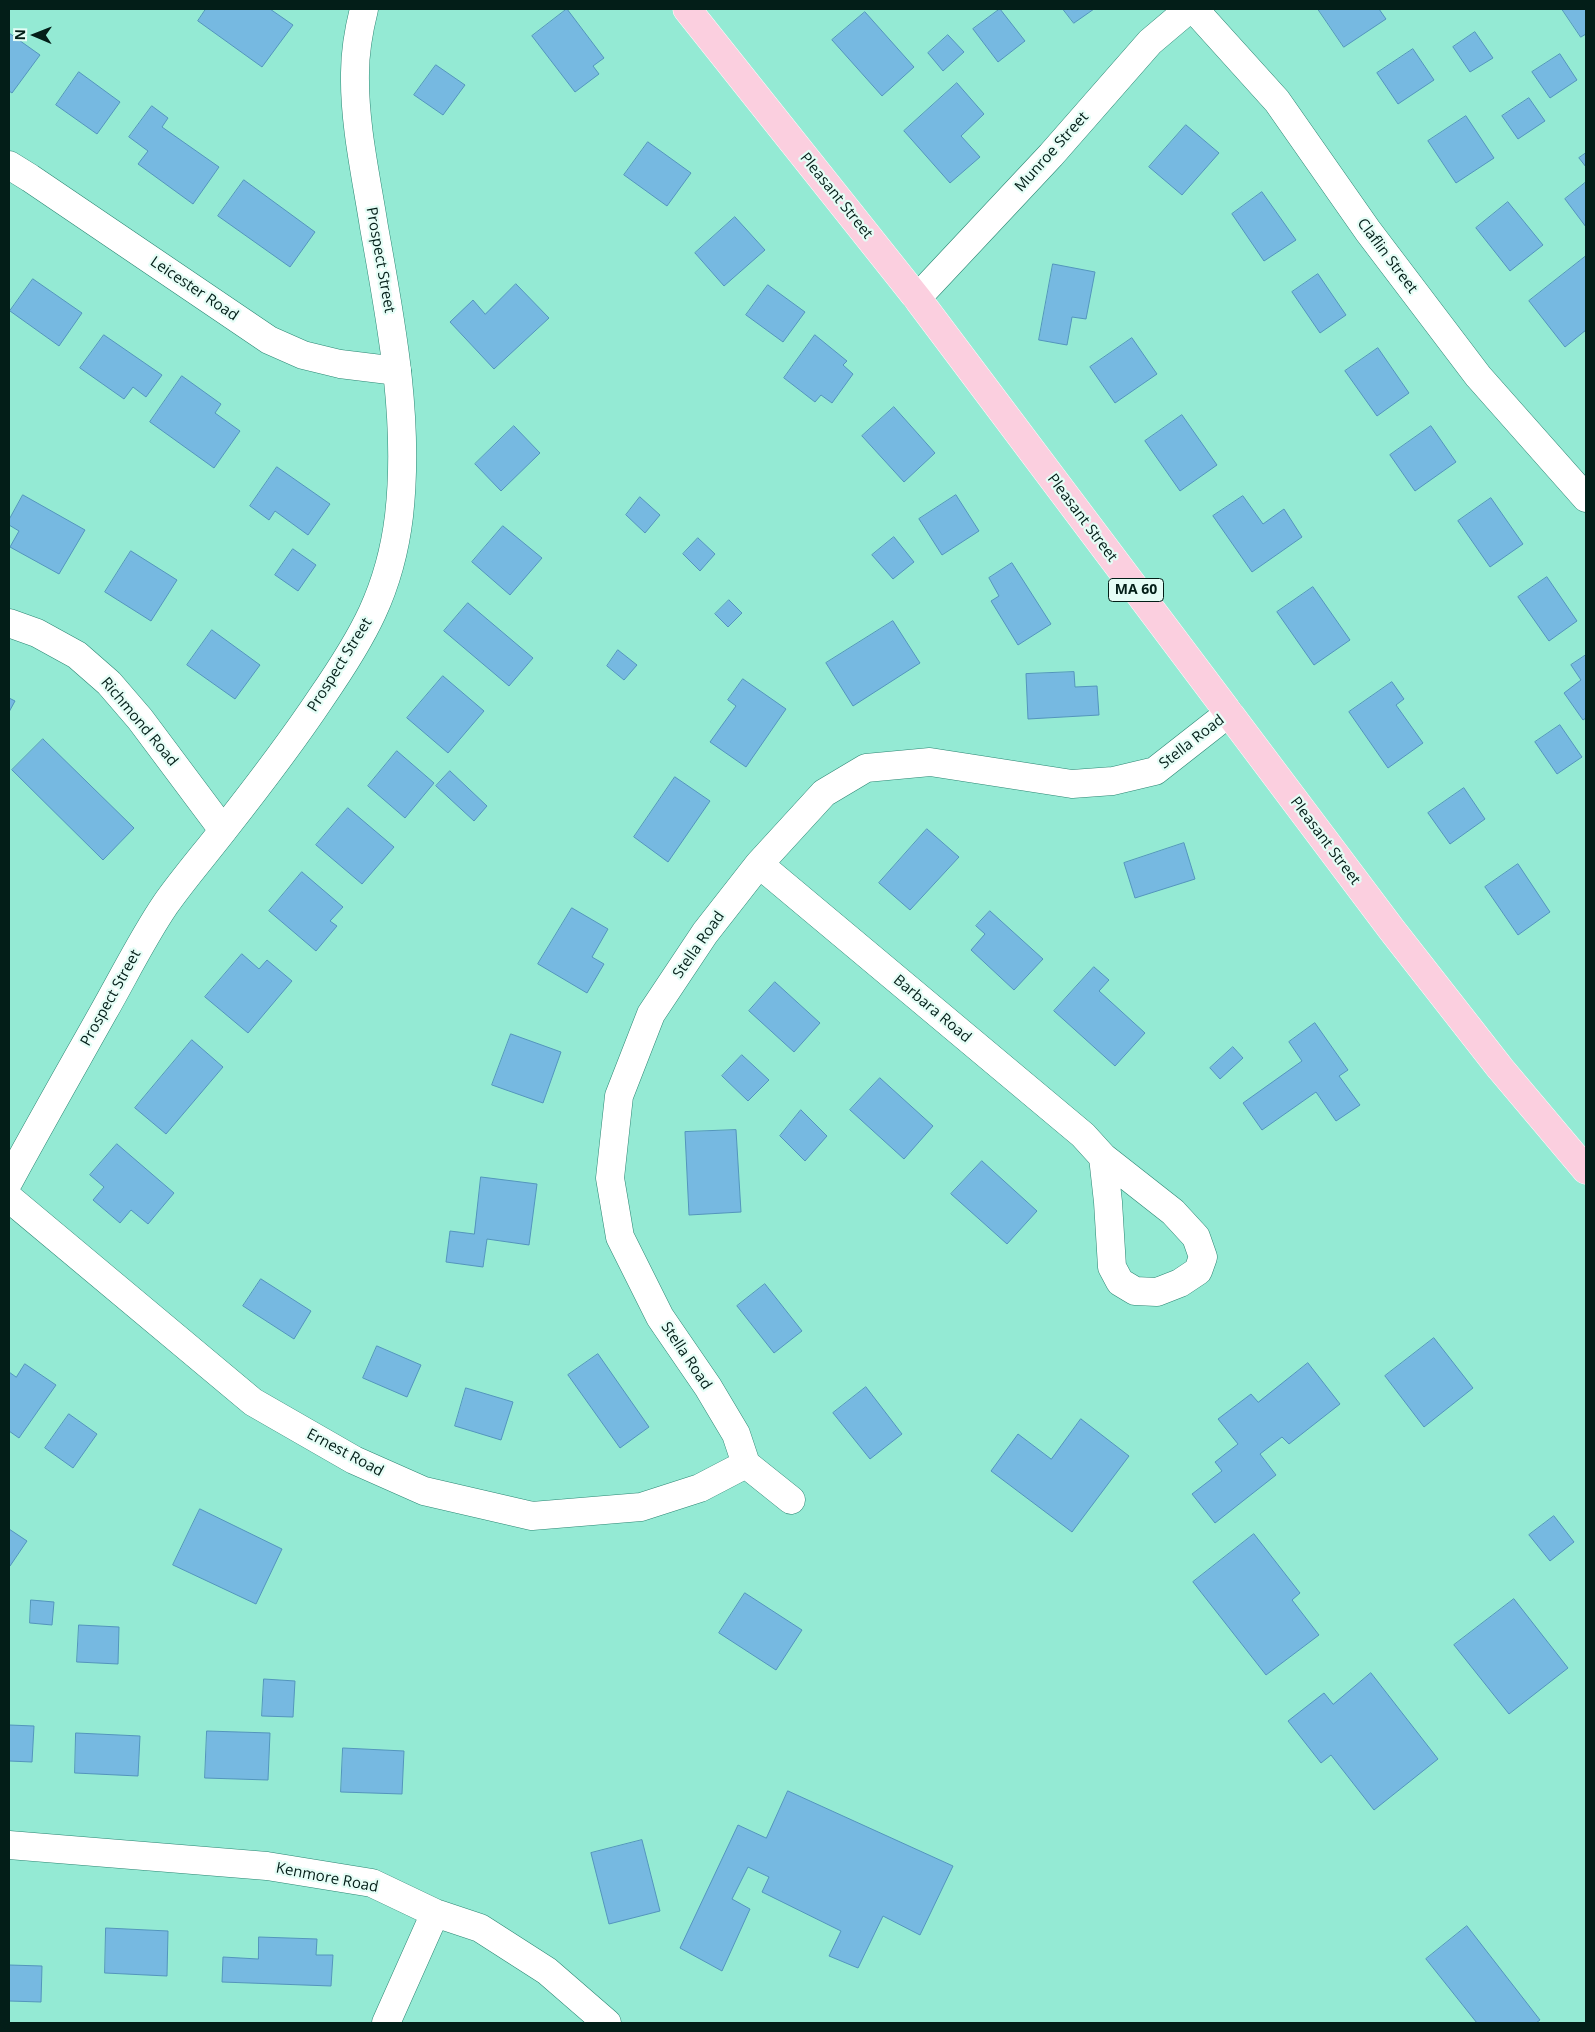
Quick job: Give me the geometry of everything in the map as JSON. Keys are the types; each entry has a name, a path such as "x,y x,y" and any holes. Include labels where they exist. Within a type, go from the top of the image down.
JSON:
{"main road":[{"name":"Pleasant Street","path":"687,9 917,298 1483,1047 1586,1170"}],"street":[{"name":"Prospect Street","path":"9,1181 144,939 164,907 300,729 340,671 364,631 380,596 392,562 399,518 403,471 402,422 390,318 362,157 357,110 354,70 359,30 364,9"},
{"name":"Munroe Street","path":"917,298 1051,155 1150,42 1189,9"},
{"name":"Claflin Street","path":"1194,9 1278,101 1368,231 1478,376 1586,498"},
{"name":"Leicester Road","path":"9,165 269,340 303,355 340,364 397,371"},
{"name":"Richmond Road","path":"9,623 37,633 76,654 109,683 140,719 223,830"},
{"name":"Stella Road","path":"746,1464 736,1434 708,1388 660,1317 620,1238 610,1178 619,1096 651,1014 705,933 759,864 824,794 866,768 930,762 1072,784 1113,781 1155,771 1229,713"},
{"name":"Barbara Road","path":"759,864 1083,1135 1103,1157 1173,1212 1196,1237 1203,1257 1198,1271 1180,1283 1157,1292 1135,1291 1120,1282 1112,1267 1103,1157"},
{"name":"Ernest Road","path":"9,1198 253,1402 354,1460 424,1492 532,1516 641,1507 700,1488 746,1464"},
{"path":"746,1464 791,1500"},
{"name":"Kenmore Road","path":"9,1845 267,1866 372,1883 435,1913 480,1928 547,1971 607,2023"},
{"path":"386,2023 435,1913"}],"building":[{"path":"206,9 270,9 293,25 262,67 198,21"},
{"path":"567,9 604,58 593,66 599,74 575,92 532,36"},
{"path":"1000,9 1025,41 998,62 973,29"},
{"path":"1063,9 1094,9 1074,23"},
{"path":"1318,9 1379,9 1386,19 1344,47"},
{"path":"1562,9 1586,9 1586,34 1581,37"},
{"path":"865,12 914,67 882,96 832,40"},
{"path":"1475,32 1493,58 1470,72 1453,47"},
{"path":"9,33 40,55 12,93 9,91"},
{"path":"948,35 964,52 943,71 928,53"},
{"path":"1413,49 1434,80 1398,104 1377,73"},
{"path":"1560,54 1577,80 1550,98 1532,72"},
{"path":"436,65 465,85 443,115 414,95"},
{"path":"79,72 120,102 97,134 56,105"},
{"path":"957,83 984,114 961,136 980,157 950,183 904,131"},
{"path":"1529,98 1545,121 1518,139 1502,116"},
{"path":"152,106 168,118 162,127 219,167 193,204 138,164 148,151 129,137"},
{"path":"1466,116 1494,158 1456,183 1428,141"},
{"path":"1186,125 1219,153 1182,195 1149,167"},
{"path":"648,142 691,173 667,206 624,175"},
{"path":"1586,153 1586,167 1579,158"},
{"path":"244,180 315,232 290,267 218,216"},
{"path":"1586,184 1586,227 1565,199"},
{"path":"1262,192 1296,240 1264,261 1232,214"},
{"path":"1508,202 1543,245 1510,271 1476,228"},
{"path":"735,217 765,250 724,286 695,253"},
{"path":"1586,256 1586,330 1565,347 1529,301"},
{"path":"1053,264 1095,272 1086,319 1072,317 1067,345 1039,340"},
{"path":"1318,274 1346,315 1320,333 1292,292"},
{"path":"33,279 82,313 59,346 10,311"},
{"path":"516,284 549,318 494,369 450,322 473,300 485,314"},
{"path":"768,285 805,312 783,342 746,315"},
{"path":"104,335 162,375 146,397 133,387 124,399 80,368"},
{"path":"815,335 847,361 843,365 853,374 832,403 821,395 815,402 784,378"},
{"path":"1132,338 1157,374 1115,403 1090,367"},
{"path":"1378,348 1409,393 1377,416 1345,371"},
{"path":"182,376 221,404 215,413 240,431 214,468 150,422"},
{"path":"894,407 935,453 904,482 862,436"},
{"path":"1182,415 1217,465 1180,491 1145,441"},
{"path":"514,426 540,453 501,491 475,464"},
{"path":"1431,426 1456,462 1415,491 1390,455"},
{"path":"277,467 330,504 308,535 275,511 269,520 250,506"},
{"path":"23,495 85,530 59,574 10,547 19,531 9,525 9,520"},
{"path":"956,495 979,531 942,555 919,519"},
{"path":"1243,496 1263,524 1284,509 1302,537 1252,572 1213,516"},
{"path":"640,497 660,515 645,533 626,515"},
{"path":"1491,498 1523,544 1490,567 1458,521"},
{"path":"503,526 542,558 510,595 472,562"},
{"path":"894,537 914,562 893,579 872,555"},
{"path":"698,538 715,554 700,571 683,554"},
{"path":"293,549 316,565 298,591 275,575"},
{"path":"131,551 177,580 151,621 105,592"},
{"path":"1012,563 1051,624 1018,645 991,601 999,596 989,578"},
{"path":"1547,577 1577,621 1549,641 1518,597"},
{"path":"1313,587 1350,640 1314,665 1277,612"},
{"path":"729,600 742,613 728,627 715,614"},
{"path":"468,603 533,658 509,686 444,631"},
{"path":"893,621 920,663 853,706 826,663"},
{"path":"212,630 260,665 235,699 187,665"},
{"path":"618,650 637,665 624,680 607,666"},
{"path":"1586,655 1586,718 1583,720 1564,693 1581,680 1571,665"},
{"path":"1074,672 1075,687 1097,686 1099,715 1028,719 1026,674"},
{"path":"443,676 484,711 448,753 407,718"},
{"path":"743,679 786,709 746,767 710,742 736,706 728,700"},
{"path":"1392,682 1404,699 1396,705 1423,743 1388,768 1349,712"},
{"path":"9,698 15,701 9,712"},
{"path":"1560,725 1582,757 1557,774 1535,742"},
{"path":"43,739 134,828 103,860 12,770"},
{"path":"397,751 434,783 405,818 368,786"},
{"path":"450,771 487,806 474,821 436,786"},
{"path":"675,777 710,801 668,862 634,837"},
{"path":"1464,788 1485,819 1450,844 1428,813"},
{"path":"348,808 394,847 362,884 316,845"},
{"path":"927,829 959,857 910,910 879,883"},
{"path":"1184,843 1195,879 1135,898 1124,863"},
{"path":"1518,864 1550,912 1518,935 1485,887"},
{"path":"302,872 343,907 330,921 337,926 316,951 269,911"},
{"path":"572,908 608,929 592,957 604,964 587,993 538,964"},
{"path":"990,911 1043,959 1014,990 971,950 985,934 976,926"},
{"path":"242,954 259,969 267,960 292,981 248,1033 205,997"},
{"path":"1094,967 1109,980 1099,991 1145,1033 1115,1066 1054,1011"},
{"path":"775,982 820,1023 794,1052 749,1011"},
{"path":"1315,1023 1348,1070 1339,1076 1360,1105 1336,1121 1316,1092 1262,1130 1243,1103 1302,1061 1289,1042"},
{"path":"511,1034 561,1052 543,1103 492,1085"},
{"path":"192,1040 223,1067 166,1134 135,1108"},
{"path":"1233,1047 1243,1058 1220,1079 1210,1068"},
{"path":"742,1055 769,1080 748,1101 722,1076"},
{"path":"880,1078 933,1126 904,1159 850,1110"},
{"path":"801,1110 827,1136 805,1161 780,1136"},
{"path":"736,1130 741,1212 689,1215 685,1132"},
{"path":"117,1144 174,1193 148,1224 131,1210 120,1223 93,1200 104,1187 90,1175"},
{"path":"982,1161 1037,1211 1007,1244 951,1194"},
{"path":"481,1177 537,1184 529,1245 487,1239 483,1267 446,1262 450,1231 474,1234"},
{"path":"261,1279 311,1311 294,1339 243,1306"},
{"path":"765,1284 802,1331 774,1353 737,1306"},
{"path":"1434,1338 1473,1388 1424,1427 1385,1376"},
{"path":"377,1346 421,1365 407,1397 363,1378"},
{"path":"598,1354 649,1427 620,1448 568,1375"},
{"path":"1308,1363 1340,1404 1289,1444 1282,1437 1260,1454 1276,1475 1215,1523 1192,1494 1222,1471 1215,1462 1238,1444 1218,1419 1251,1394 1258,1402"},
{"path":"25,1364 56,1385 19,1438 9,1431 9,1372 16,1377"},
{"path":"866,1387 902,1434 870,1459 833,1413"},
{"path":"466,1388 513,1402 501,1440 455,1426"},
{"path":"69,1414 97,1434 73,1468 45,1448"},
{"path":"1081,1419 1129,1456 1072,1532 991,1471 1018,1434 1051,1459"},
{"path":"200,1509 282,1549 256,1604 173,1565"},
{"path":"1554,1516 1574,1542 1550,1561 1529,1535"},
{"path":"9,1529 27,1541 10,1566 9,1565"},
{"path":"1254,1534 1300,1593 1292,1600 1319,1635 1266,1675 1193,1582"},
{"path":"745,1593 802,1630 776,1670 719,1633"},
{"path":"1514,1599 1568,1668 1509,1714 1454,1645"},
{"path":"31,1600 54,1602 52,1625 30,1623"},
{"path":"79,1625 119,1627 118,1664 77,1662"},
{"path":"1371,1673 1438,1759 1374,1810 1331,1755 1321,1763 1288,1721 1324,1693 1333,1704"},
{"path":"264,1679 295,1681 293,1717 262,1716"},
{"path":"9,1725 34,1726 32,1762 9,1761"},
{"path":"207,1731 270,1733 268,1780 205,1778"},
{"path":"76,1733 140,1736 138,1776 75,1773"},
{"path":"343,1748 404,1751 402,1794 341,1792"},
{"path":"788,1791 953,1866 920,1935 883,1916 858,1968 829,1956 841,1931 762,1892 769,1877 748,1867 732,1899 750,1909 722,1971 680,1948 738,1825 766,1838"},
{"path":"642,1840 660,1911 609,1924 591,1853"},
{"path":"1467,1926 1540,2020 1536,2023 1477,2023 1426,1959"},
{"path":"106,1928 168,1931 167,1976 105,1973"},
{"path":"259,1937 317,1939 316,1955 333,1955 331,1986 222,1982 223,1957 258,1959"},
{"path":"9,1965 42,1966 41,2002 9,2001"}]}
